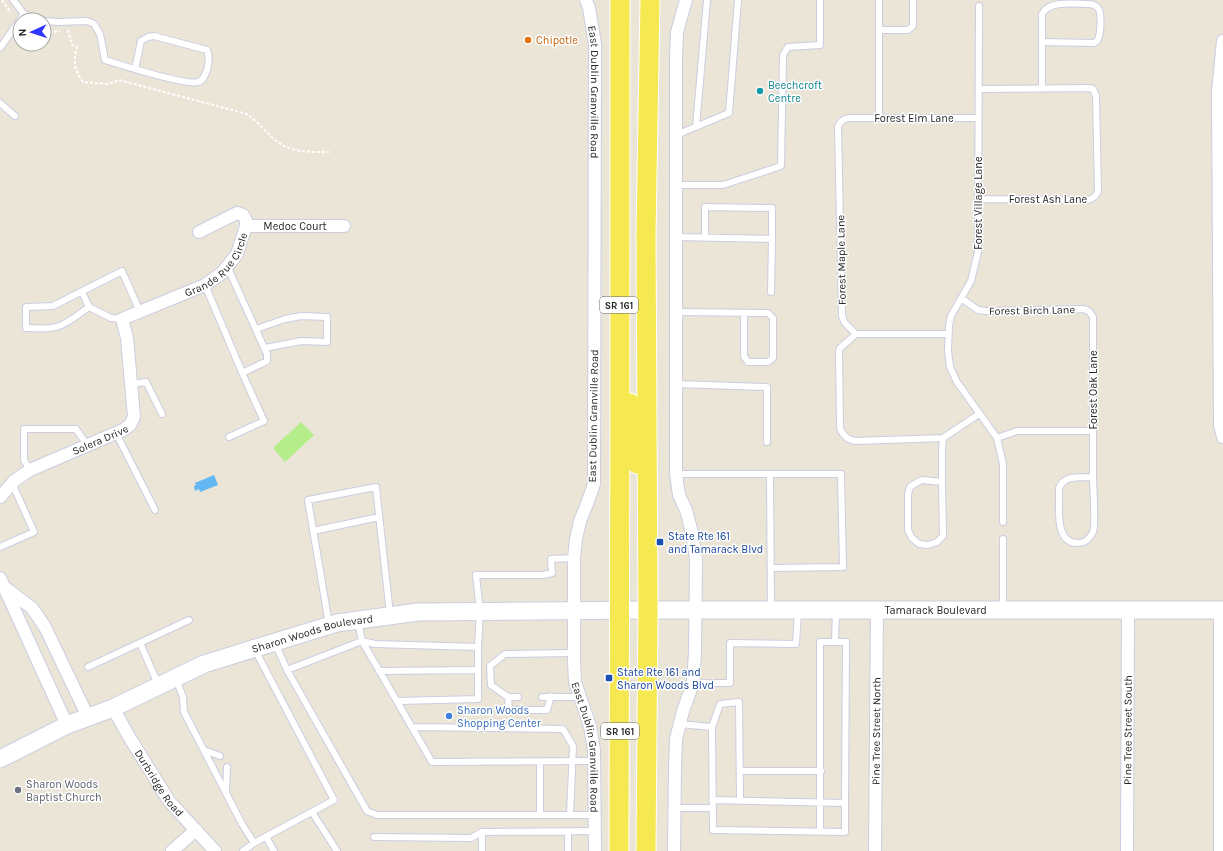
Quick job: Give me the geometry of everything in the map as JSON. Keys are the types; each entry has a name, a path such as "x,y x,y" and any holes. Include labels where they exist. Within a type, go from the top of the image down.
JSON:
{"main road":[{"name":"SR 161","path":"619,851 621,610 619,326 620,0"},
{"path":"638,0 639,35 648,120"},
{"name":"SR 161","path":"646,851 648,610 646,234 650,0"},
{"path":"619,326 632,415 639,486 638,578 648,610"}],"street":[{"name":"East Dublin Granville Road","path":"586,0 589,8 595,44 594,484 580,521 576,539 574,558 574,653 575,682 590,726 594,750 594,851"},
{"path":"674,851 676,739 693,683 696,652 695,552 692,533 686,510 680,495 676,474 676,59 678,32 686,0"},
{"path":"1223,41 1218,108 1220,425 1223,437"},
{"name":"Grande Rue Circle","path":"122,319 205,285 222,273 237,254 246,226 246,220 242,215 237,213 200,232"},
{"name":"Medoc Court","path":"246,226 344,226"},
{"name":"Solera Drive","path":"0,497 12,483 30,470 88,446 130,425 134,417 127,338 122,319"},
{"path":"2,582 32,608 45,627 88,717"},
{"path":"2,582 66,725"},
{"name":"Sharon Woods Boulevard","path":"0,759 66,725 113,708 204,664 330,625 418,612 648,610"},
{"name":"Tamarack Boulevard","path":"648,610 1221,610"},
{"name":"Pine Tree Street North","path":"874,851 877,610"},
{"name":"Pine Tree Street South","path":"1127,851 1128,610"},
{"path":"1220,851 1221,610"},
{"name":"Durbridge Road","path":"113,708 169,801 215,851"},
{"path":"172,851 196,830"}],"lane":[{"path":"13,0 22,12"},
{"path":"696,127 706,0"},
{"path":"676,135 729,113 738,0"},
{"path":"676,185 723,185 781,166 783,55 788,47 820,45 820,0"},
{"path":"879,0 879,118"},
{"path":"879,30 908,30 911,28 913,26 913,0"},
{"path":"978,89 1042,89 1042,42 1042,14 1044,9 1049,5 1054,4 1089,4 1098,8 1100,12 1100,35 1094,43 1042,42"},
{"name":"Forest Village Lane","path":"979,6 978,252 971,281 950,316 948,334 950,367 957,382 997,438 1003,464 1002,522"},
{"path":"52,22 87,21 94,24 100,34 105,60 135,69 186,83 199,82 204,78 209,65 210,56 207,50 154,36 148,37 141,41 135,69"},
{"path":"0,48 12,31"},
{"name":"Forest Ash Lane","path":"978,199 1087,200 1096,196 1098,191 1096,96 1092,89 1085,88 1042,89"},
{"path":"0,103 15,116"},
{"name":"Forest Elm Lane","path":"849,118 978,118"},
{"name":"Forest Maple Lane","path":"849,118 840,122 838,127 842,316 844,322 856,334"},
{"path":"705,238 705,207 772,208 771,292"},
{"path":"676,237 772,240"},
{"path":"227,266 267,354 267,361 242,373"},
{"path":"89,307 72,319 58,326 47,328 26,328 26,307 53,306 122,271 140,312"},
{"path":"205,285 264,421 229,437"},
{"path":"82,292 89,307 111,318 122,319"},
{"name":"Forest Birch Lane","path":"961,298 978,310 986,311 1083,309"},
{"name":"Forest Oak Lane","path":"1083,309 1091,312 1093,317 1094,531 1089,539 1081,543 1072,543 1064,538 1060,530 1059,488 1062,482 1067,478 1093,477"},
{"path":"676,312 768,313 773,318 773,358 768,362 748,362 744,356 744,313"},
{"path":"256,329 285,319 301,316 327,317 327,342 301,341 264,348"},
{"path":"948,334 856,334 840,348 840,428 842,435 848,439 856,441 943,438 979,414"},
{"path":"131,384 146,382 162,414"},
{"path":"676,384 767,387 767,442"},
{"path":"30,470 24,460 24,429 76,429 88,446"},
{"path":"997,438 1017,432 1093,431"},
{"path":"116,433 155,510"},
{"path":"942,482 922,480 916,482 910,487 908,494 908,530 912,538 919,544 928,545 937,542 943,536 943,438"},
{"path":"676,474 841,474 843,567 771,568"},
{"path":"770,475 771,610"},
{"path":"0,547 34,532 12,483"},
{"path":"330,625 312,531 308,500 376,487 390,616"},
{"path":"312,531 380,517"},
{"path":"1002,539 1002,610"},
{"path":"398,702 478,699 477,670 480,611 476,575 543,575 552,573 551,559 574,558"},
{"path":"693,683 730,684 730,643 796,644 798,610"},
{"path":"835,642 836,610"},
{"path":"88,667 189,620"},
{"path":"358,620 362,641 432,762 594,761"},
{"path":"287,670 362,641 374,644 478,647"},
{"path":"275,642 287,670 368,811 377,815 595,815"},
{"path":"740,801 739,702 720,704 712,727 713,830 844,832 846,642 820,642 820,831"},
{"path":"140,643 159,685"},
{"path":"243,851 254,843 334,800 254,648"},
{"path":"518,697 508,697 491,685 490,666 505,654 574,653"},
{"path":"379,671 477,670"},
{"path":"175,678 183,697 184,712 242,824 254,843"},
{"path":"508,697 509,710 547,710 551,696"},
{"path":"542,697 581,697"},
{"path":"680,724 712,727"},
{"path":"413,727 563,729 573,746 570,815"},
{"path":"204,750 220,756"},
{"path":"540,762 540,815"},
{"path":"226,794 227,767"},
{"path":"740,771 821,771"},
{"path":"712,800 845,803"},
{"path":"674,808 713,808"},
{"path":"312,812 336,851"},
{"path":"568,831 568,851"},
{"path":"374,837 471,838 482,832 595,831"},
{"path":"482,832 482,851"},
{"path":"266,837 274,851"}],"path":[{"path":"52,32 69,30 72,45 77,47 74,58 77,72 83,82 109,84 119,80 247,114 257,121 276,140 289,148 300,151 329,152"}],"green space":[{"path":"301,422 314,435 285,462 273,448"}],"water":[{"path":"214,475 218,485 200,492 199,489 195,491 195,483"}],"place":[{"name":"Chipotle","path":"528,40"},
{"name":"Beechcroft Centre","path":"760,91"},
{"name":"State Rte 161 and Tamarack Blvd","path":"660,542"},
{"name":"State Rte 161 and Sharon Woods Blvd","path":"609,678"},
{"name":"Sharon Woods Shopping Center","path":"449,716"},
{"name":"Sharon Woods Baptist Church","path":"18,790"}]}
